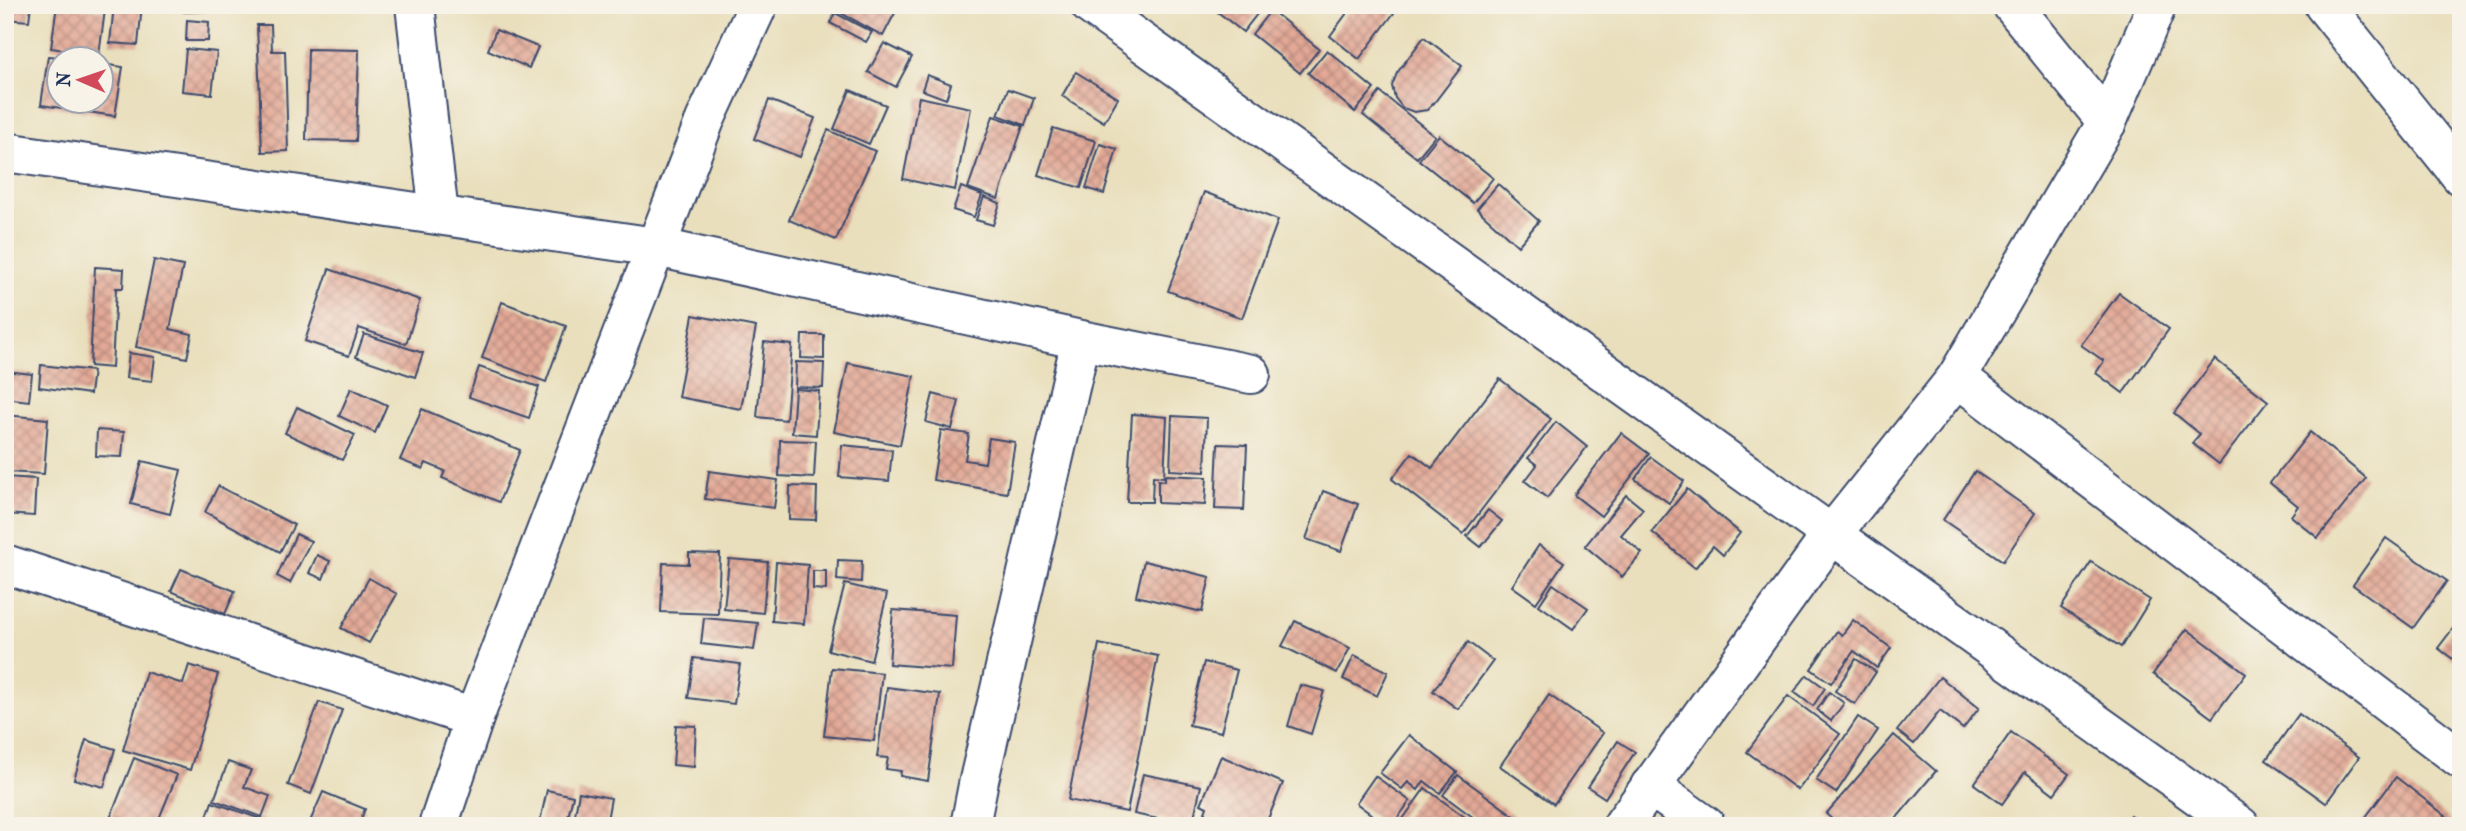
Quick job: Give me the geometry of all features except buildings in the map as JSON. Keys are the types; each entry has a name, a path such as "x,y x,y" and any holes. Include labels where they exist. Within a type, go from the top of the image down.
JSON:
{"street":[{"path":"415,5 439,215"},
{"path":"438,826 474,718 705,120 758,5"},
{"path":"1090,5 2240,826"},
{"path":"2012,5 2107,122"},
{"path":"1622,826 1832,534 1957,377 2107,122 2157,5"},
{"path":"2324,5 2461,176"},
{"path":"5,152 656,247 1081,340 1251,374"},
{"path":"970,826 1081,340"},
{"path":"1957,377 2461,759"},
{"path":"5,564 474,718"},
{"path":"1650,786 1706,826"}]}
